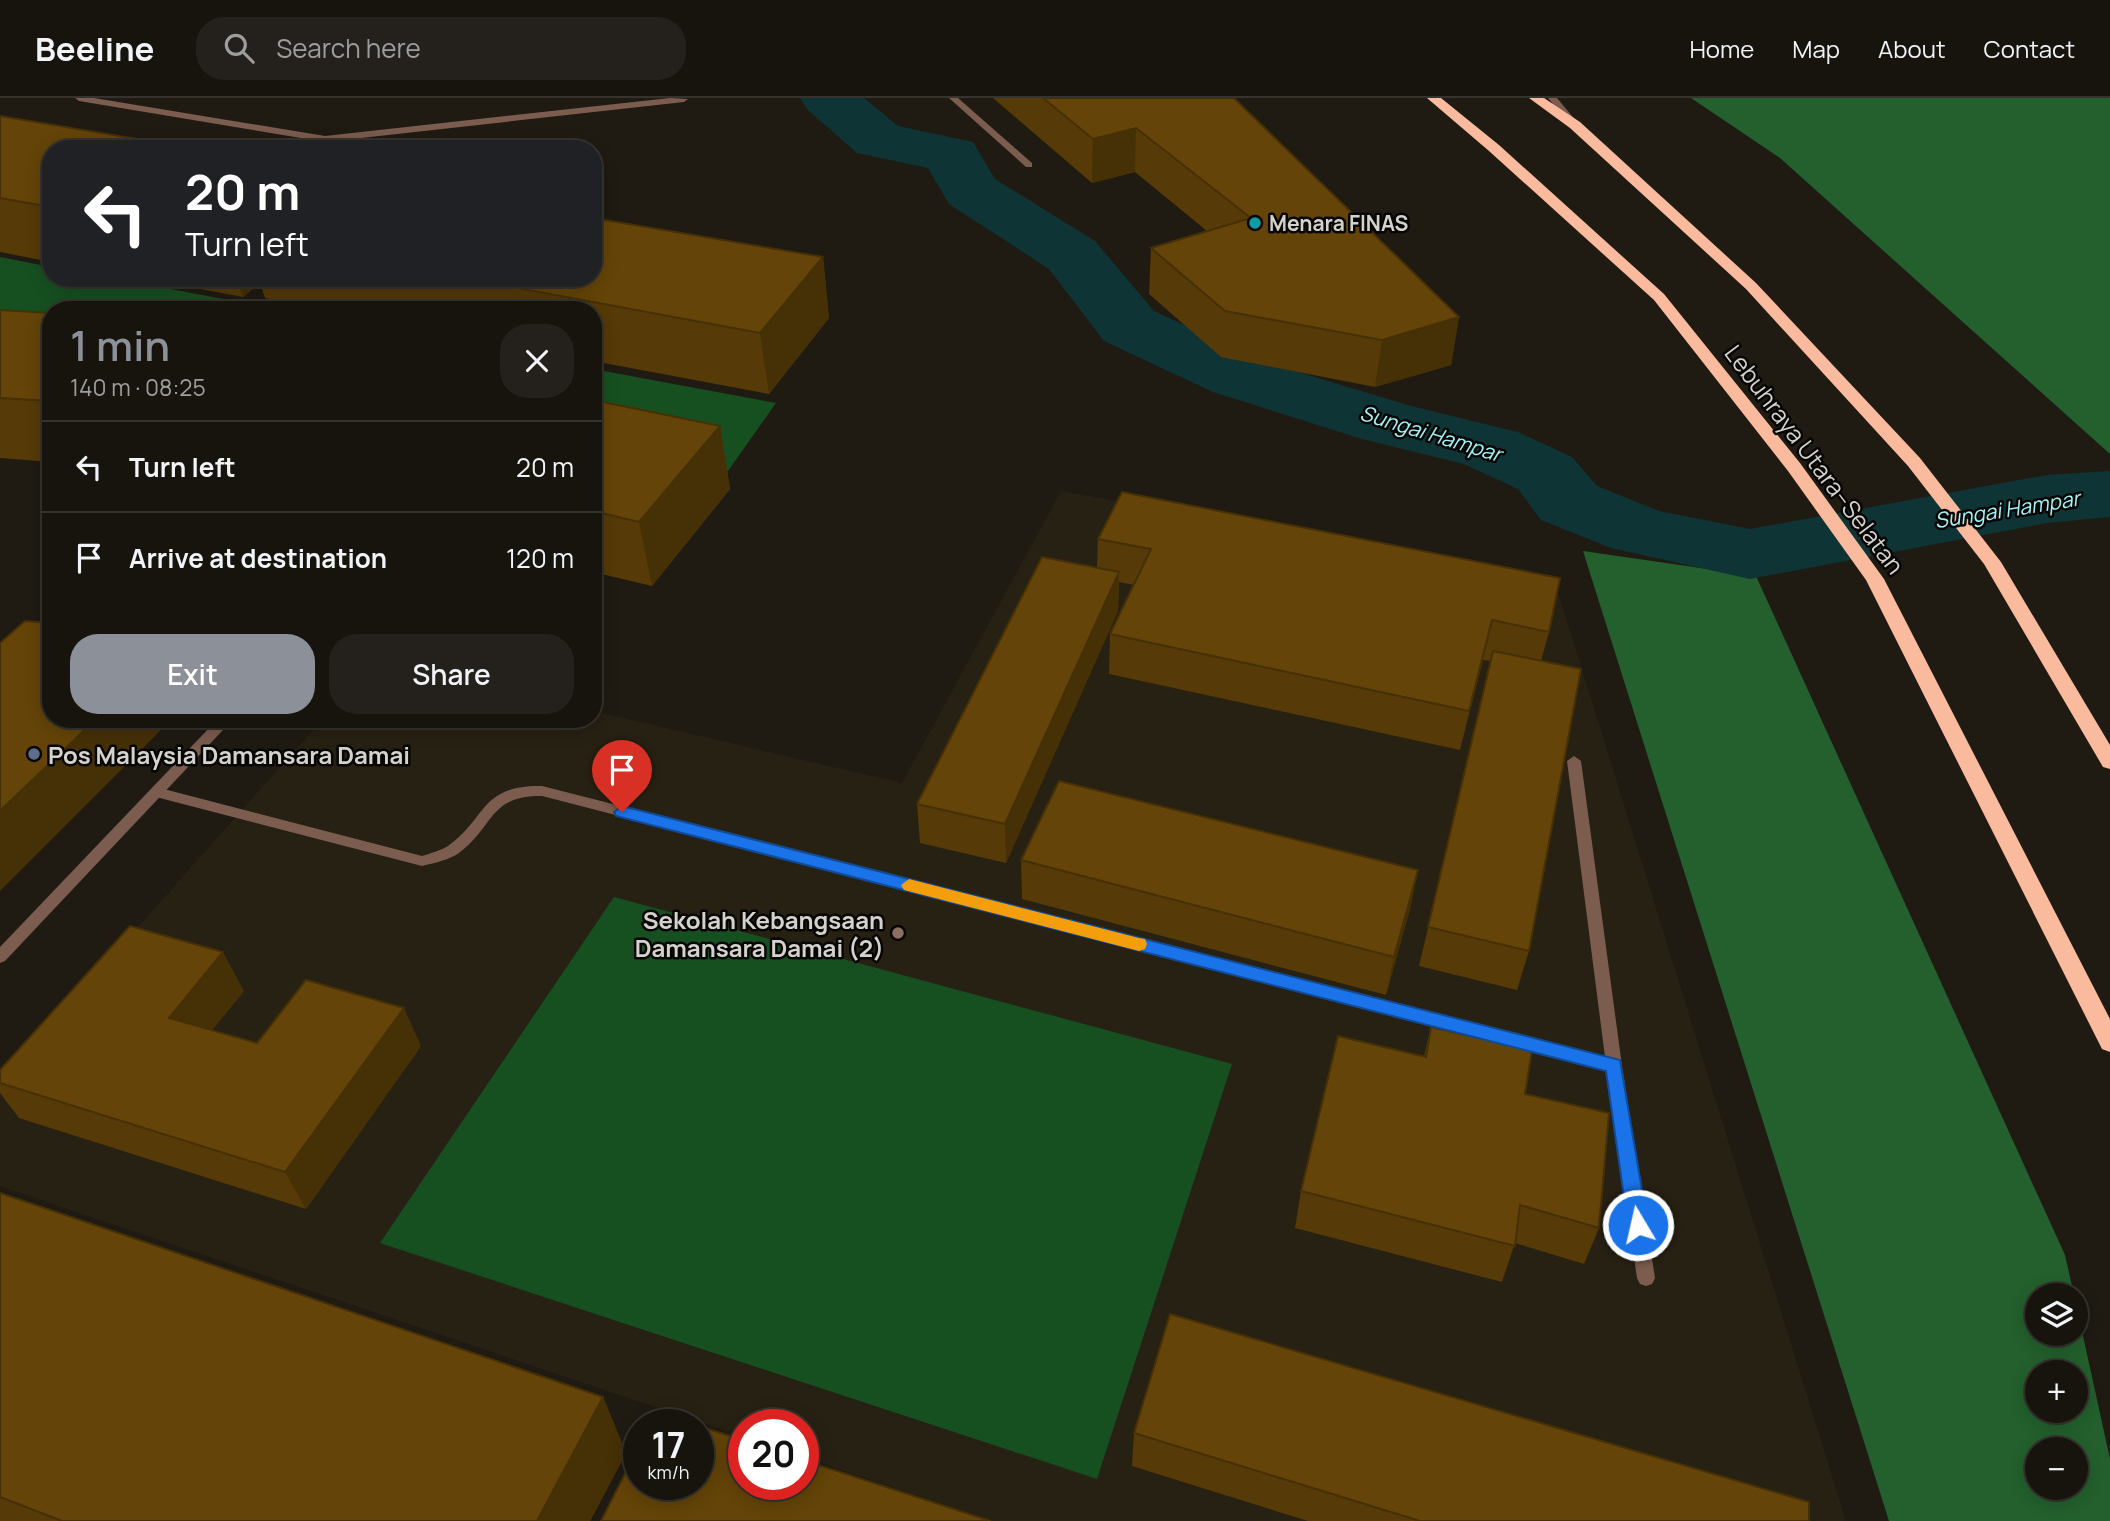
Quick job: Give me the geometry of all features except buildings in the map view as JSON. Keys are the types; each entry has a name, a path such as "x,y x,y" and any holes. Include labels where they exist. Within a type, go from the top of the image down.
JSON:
{"highway":[{"name":"Lebuhraya Utara–Selatan","path":"1433,98 1494,148 1658,297 1794,467 1875,579 2110,1042"},
{"path":"1535,98 1575,125 1751,286 1914,462 1992,562 2110,762"}],"street":[{"path":"79,98 325,139 684,99"},
{"path":"953,98 1029,165"},
{"path":"1552,98 1575,125"},
{"path":"0,957 214,728"},
{"path":"1574,761 1614,1066 1646,1278"},
{"path":"156,792 422,861 453,850 497,799 527,789 542,791 1614,1066"}],"shaded area":[{"name":"Sekolah Kebangsaan Damansara Damai (2)","path":"1061,491 1554,579 1846,1521 993,1521 819,1462 819,1409 728,1409 728,1432 714,1427 714,1409 661,1409 0,1186 0,1082 315,728 602,728 602,713 902,783"}],"green space":[{"path":"1691,98 2110,98 2110,454 1780,158"},
{"path":"0,257 42,265 42,287 160,287 234,301 42,301 42,359 0,357"},
{"path":"602,371 776,403 728,471 602,445"},
{"path":"1583,551 1756,576 2065,1255 2071,1283 2025,1283 2025,1346 2085,1346 2110,1459 2110,1521 1889,1521"},
{"path":"614,897 1232,1064 1097,1479 380,1243"}],"waterway":[{"name":"Sungai Hampar","path":"829,98 878,140 951,155 971,191 1072,255 1129,326 1239,377 1388,423 1491,448 1545,473 1569,503 1639,531 1750,554 2047,499 2110,494"}],"slow traffic":[{"path":"909,885 1139,944"}],"place":[{"name":"Menara FINAS","path":"1255,223"},
{"name":"Pos Malaysia Damansara Damai","path":"34,754"},
{"name":"Sekolah Kebangsaan Damansara Damai (2)","path":"898,933"}],"route":[{"path":"622,812 1614,1066 1638,1225"}]}
